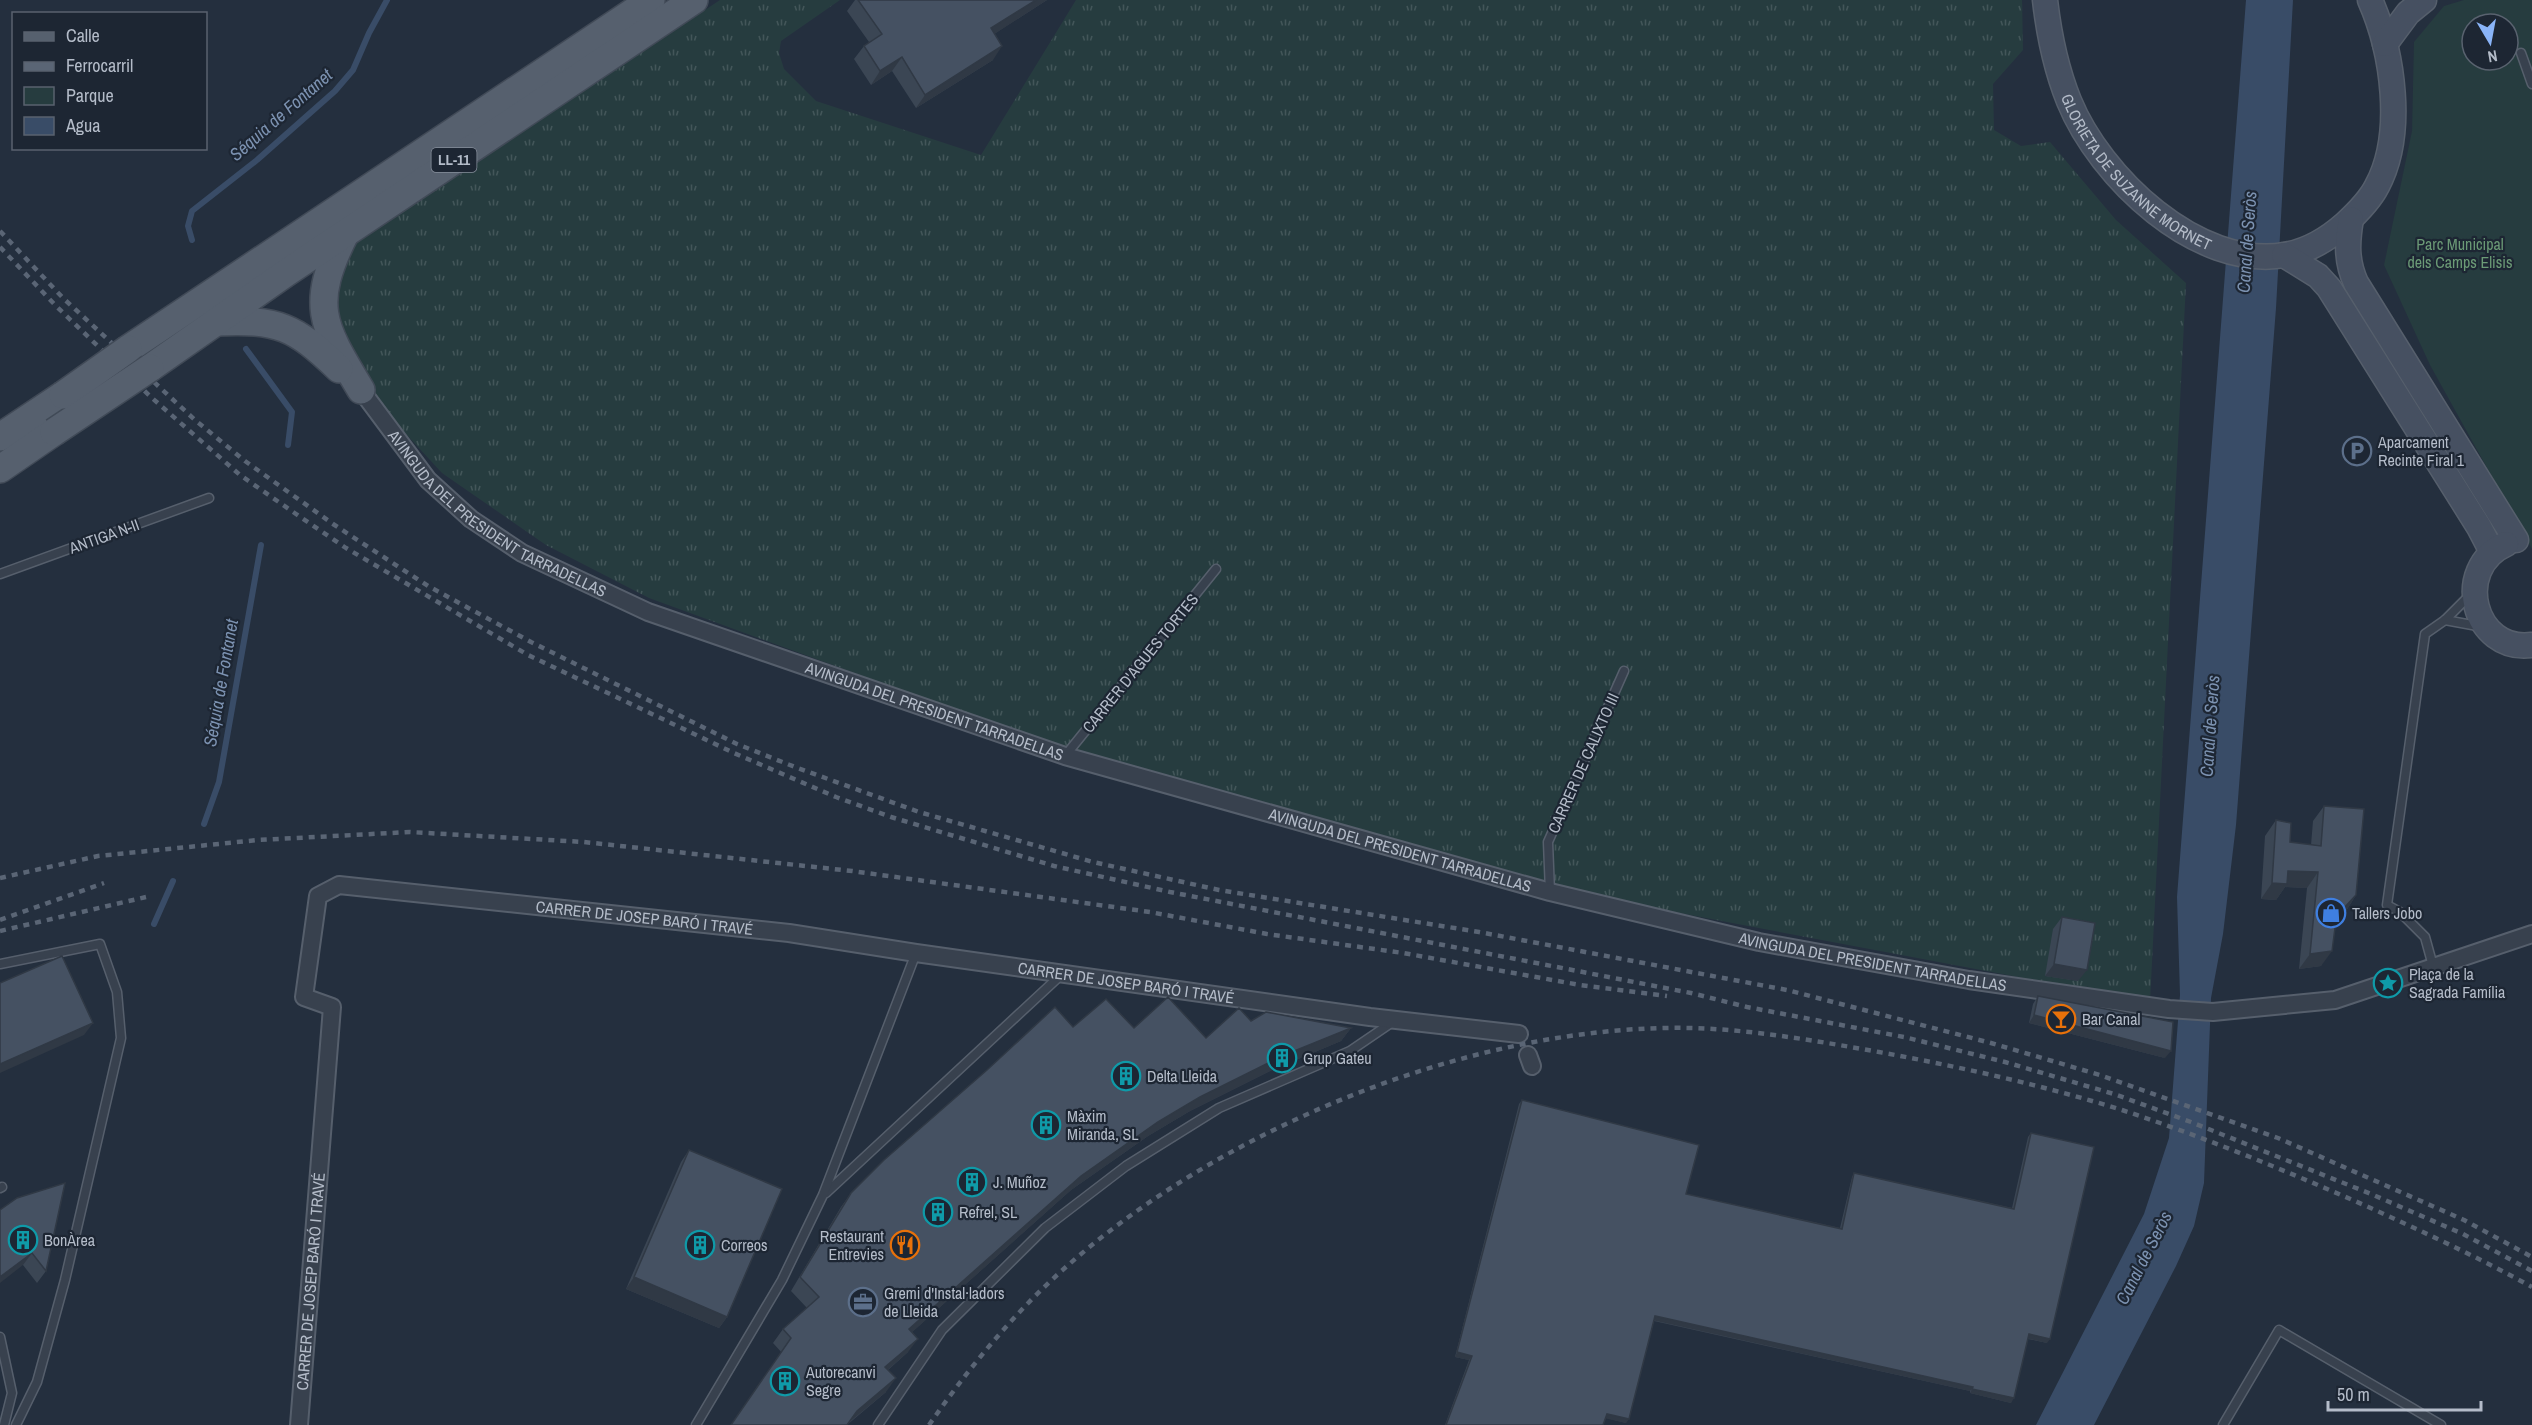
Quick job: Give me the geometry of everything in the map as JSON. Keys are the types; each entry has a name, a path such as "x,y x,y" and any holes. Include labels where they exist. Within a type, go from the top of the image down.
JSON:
{"main road":[{"name":"LL-11","path":"0,437 651,0"},
{"name":"LL-11","path":"0,469 694,0"},
{"name":"GLORIETA DE SUZANNE MORNET","path":"2045,0 2057,65 2070,103 2086,134 2106,162 2131,191 2162,217 2200,242 2256,255 2284,255 2309,248 2325,239 2351,219 2377,186 2391,143 2391,93 2385,44 2370,0"},
{"path":"2385,44 2408,13 2424,0"},
{"path":"2351,219 2347,249 2356,283 2524,540 2492,552 2482,564 2474,591 2478,611 2488,629 2498,637 2513,643 2532,645"},
{"path":"345,234 329,265 323,295 325,319 332,340 360,390"},
{"path":"2284,255 2318,276 2329,288 2479,527 2492,552"},
{"path":"215,322 250,320 285,327 313,344 360,390"}],"street":[{"name":"AVINGUDA DEL PRESIDENT TARRADELLAS","path":"360,390 429,480 471,519 522,552 648,612 1065,756 1550,892 1759,942 1969,980 2169,1009 2212,1012 2335,1000 2532,933"},
{"name":"CARRER DE JOSEP BARÓ I TRAVÉ","path":"299,1425 332,1007 304,997 318,896 339,885 789,933 1062,974 1396,1020 1519,1034"}],"lane":[{"path":"2521,53 2532,84"},
{"name":"ANTIGA N-II","path":"0,574 208,498"},
{"name":"CARRER D'AGUES TORTES","path":"1065,756 1215,569"},
{"path":"2433,966 2425,937 2400,912 2387,905 2425,634 2445,620 2474,591"},
{"path":"2445,620 2488,629"},
{"name":"CARRER DE CALIXTO III","path":"1550,892 1548,842 1624,671"},
{"path":"0,964 100,944 117,992 121,1038 65,1280 37,1382 16,1425"},
{"path":"696,1425 783,1280 823,1196 916,953"},
{"path":"823,1196 1062,974"},
{"path":"878,1425 942,1330 1045,1228 1126,1166 1219,1108 1350,1052 1396,1020"},
{"path":"2223,1425 2279,1330 2441,1425"},
{"path":"0,1337 12,1393 4,1425"}],"green space":[{"path":"720,0 840,0 781,41 779,53 784,69 816,101 981,155 1076,0 2022,0 2023,50 1993,84 1994,130 2021,146 2050,142 2116,220 2186,283 2150,1002 1637,905 1498,872 1058,747 649,598 546,545 442,473 358,382 338,342 333,276 343,257 361,239"},
{"name":"Parc Municipal dels Camps Elisis","path":"2464,0 2532,0 2532,549 2430,365 2384,265 2412,131 2414,42 2444,6"}],"water":[{"name":"Canal de Seròs","path":"2246,0 2293,0 2276,308 2236,825 2223,934 2211,998 2204,1183 2194,1226 2176,1266 2094,1425 2036,1425 2144,1214 2169,1138 2180,995 2177,897"}],"building":[{"path":"858,0 1036,0 991,28 1002,46 925,95 902,57 880,71 864,46 882,34"},
{"path":"2324,806 2364,809 2356,895 2344,908 2335,928 2332,951 2310,954 2318,872 2288,871 2287,884 2272,883 2276,820 2291,823 2290,842 2321,846"},
{"path":"2062,917 2095,923 2087,970 2054,964"},
{"path":"62,956 93,1023 0,1064 0,983"},
{"path":"2038,996 2173,1022 2171,1051 2034,1015"},
{"path":"1168,997 1206,1038 1239,1008 1251,1021 1266,1012 1351,1028 1282,1056 1200,1097 1158,1122 1081,1176 909,1329 918,1339 885,1367 896,1378 857,1411 847,1425 731,1425 791,1338 783,1329 819,1297 800,1277 851,1193 884,1160 1055,1007 1073,1027 1106,999 1134,1028"},
{"path":"1522,1100 1699,1145 1686,1194 1842,1229 1854,1173 2014,1209 2031,1133 2094,1147 2050,1339 2029,1334 2014,1398 1655,1316 1629,1419 1607,1414 1603,1425 1446,1425 1472,1356 1457,1352"},
{"name":"Correos","path":"689,1150 782,1189 727,1317 634,1277"},
{"name":"BonÀrea","path":"65,1183 46,1271 32,1253 0,1277 0,1210 17,1198"}],"waterway":[{"name":"Séquia de Fontanet","path":"192,240 188,226 192,211 257,160 335,91 353,70 387,0"},
{"name":"Séquia de Fontanet","path":"246,349 292,412 288,445"},
{"name":"Séquia de Fontanet","path":"204,824 219,782 261,545"},
{"name":"Séquia de Fontanet","path":"154,924 173,881"}],"railway":[{"path":"0,231 63,298 195,420 245,461 333,524 428,586 531,642 737,744 919,812 1093,862 1219,890 1479,932 1787,990 1991,1043 2100,1075 2278,1138 2464,1220 2532,1257"},
{"path":"0,247 56,306 152,398 240,475 346,548 528,655 734,753 836,797 891,817 1054,866 1170,892 1691,993 1747,1007 1904,1037 2005,1062 2114,1094 2191,1122 2371,1194 2463,1234 2532,1271"},
{"path":"0,878 98,856 258,840 410,832 584,842 852,871 1150,912 1267,934 1403,953 1580,985 1667,996"},
{"path":"0,920 104,883"},
{"path":"0,931 146,897"},
{"path":"929,1425 988,1347 1056,1276 1120,1223 1192,1175 1270,1132 1353,1095 1438,1066 1524,1044 1610,1031 1693,1028 1786,1037 1940,1064 2062,1092 2152,1120 2298,1177 2422,1232 2532,1287"}],"place":[{"name":"Aparcament Recinte Firal 1","path":"2357,451"},
{"name":"Tallers Jobo","path":"2331,913"},
{"name":"Plaça de la Sagrada Família","path":"2388,983"},
{"name":"Bar Canal","path":"2061,1019"},
{"name":"Grup Gateu","path":"1282,1058"},
{"name":"Delta Lleida","path":"1126,1076"},
{"name":"Màxim Miranda, SL","path":"1046,1125"},
{"name":"J. Muñoz","path":"972,1182"},
{"name":"Refrel, SL","path":"938,1212"},
{"name":"BonÀrea","path":"23,1240"},
{"name":"Correos","path":"700,1245"},
{"name":"Restaurant Entrevies","path":"905,1245"},
{"name":"Gremi d'Instal·ladors de Lleida","path":"863,1302"},
{"name":"Autorecanvi Segre","path":"785,1381"}]}
